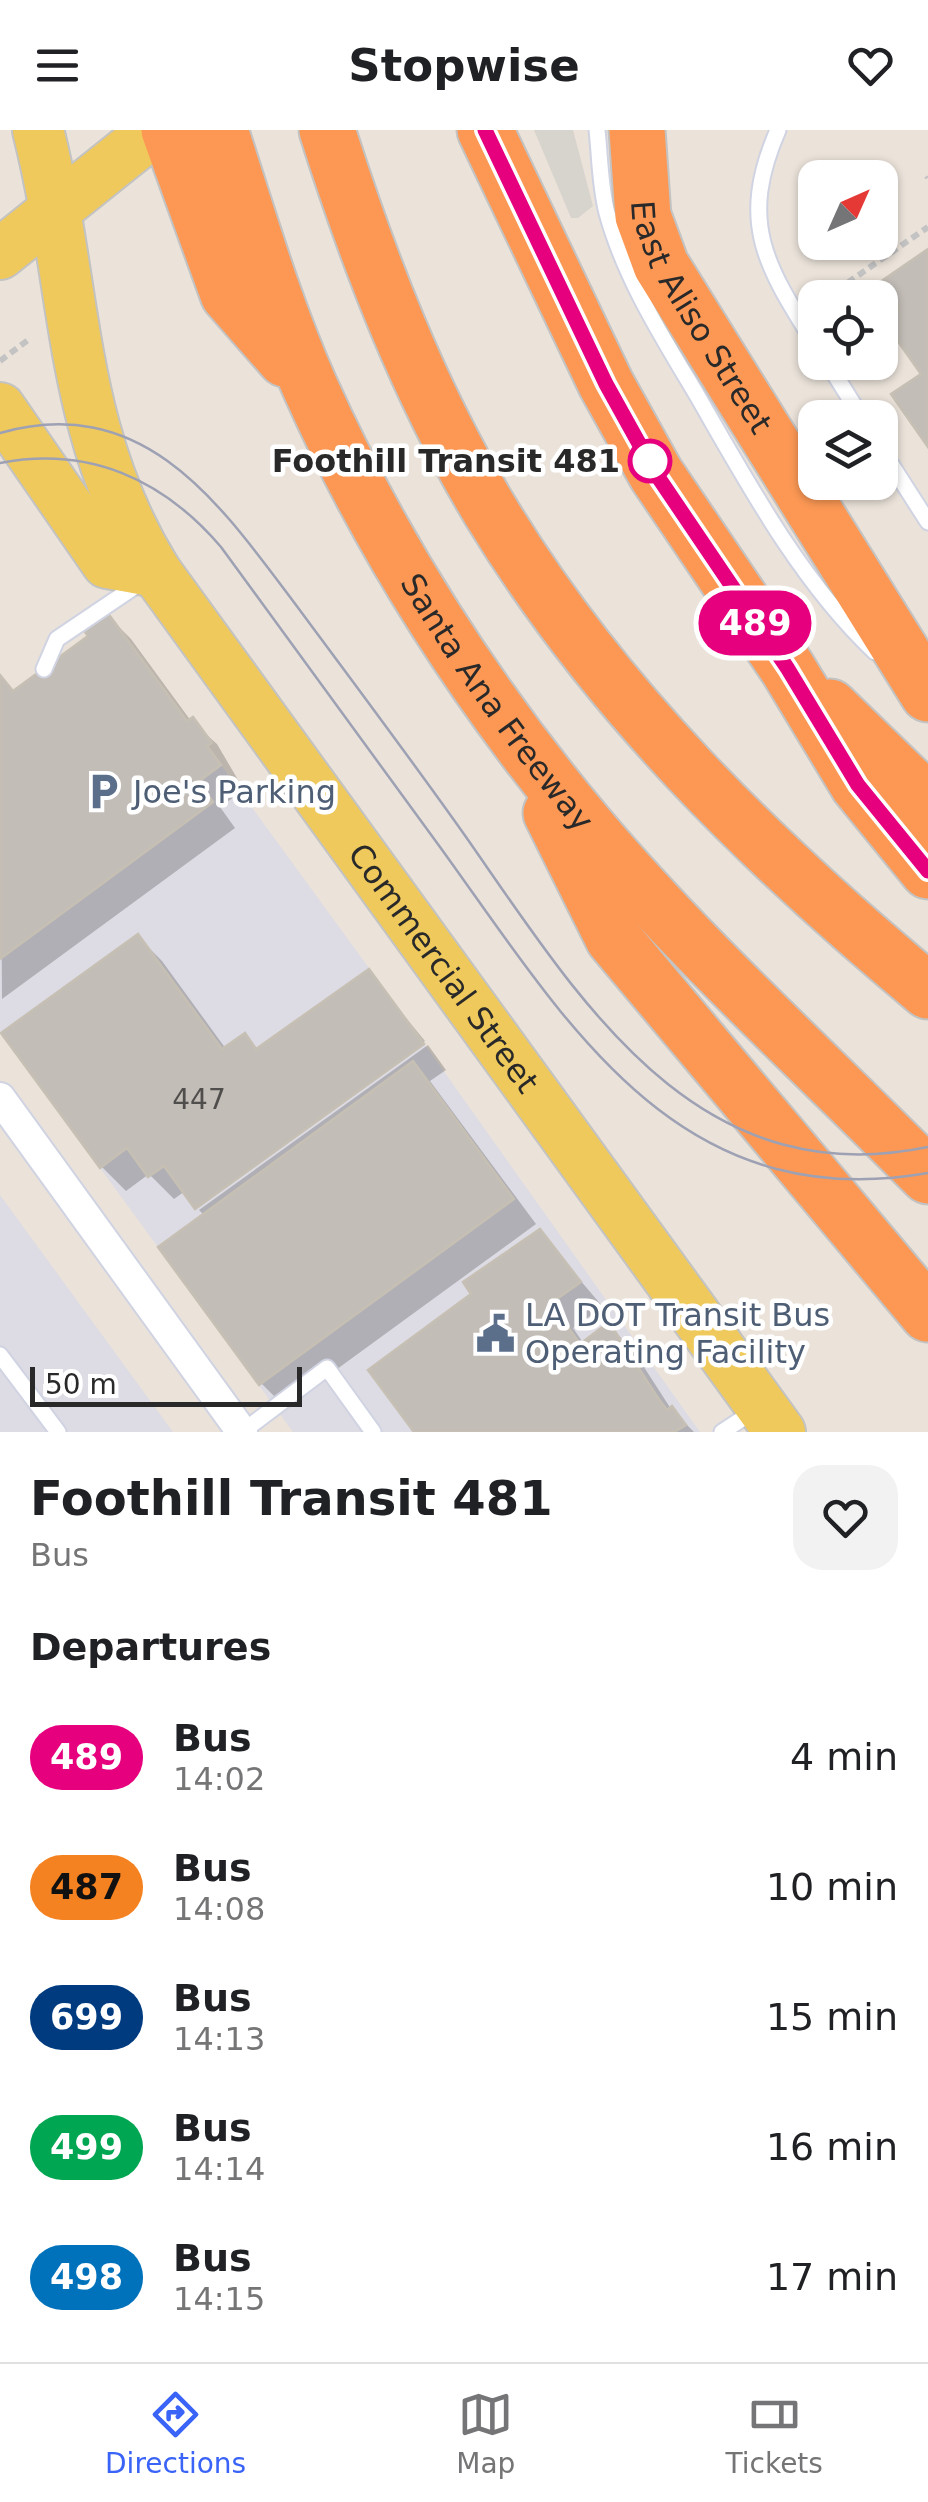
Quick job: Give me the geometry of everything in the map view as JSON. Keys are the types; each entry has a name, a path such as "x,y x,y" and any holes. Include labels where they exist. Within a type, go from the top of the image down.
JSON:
{"highway":[{"name":"Santa Ana Freeway","path":"220,130 272,292 310,388 380,524 440,625 508,726 590,830 928,1176"},
{"path":"328,130 362,241 425,391 491,513 601,670 704,789 808,892 928,991"},
{"path":"485,130 606,384 656,474 788,669 858,785 928,871"},
{"name":"East Aliso Street","path":"637,130 643,216 661,265 928,698"},
{"path":"153,135 228,294 310,388"},
{"path":"788,669 894,764 928,802"},
{"path":"508,726 613,938 928,1314"}],"main road":[{"path":"38,130 58,207"},
{"path":"0,254 153,135"},
{"name":"Commercial Street","path":"58,207 87,413 110,486 156,572 755,1423"},
{"path":"0,408 107,562 156,572"}],"street":[{"path":"0,1098 242,1432"}],"lane":[{"path":"597,130 606,210 625,264 660,333 774,523 849,627 928,698"},
{"path":"778,130 758,190 762,248 772,276 798,317"},
{"path":"898,474 928,522"},
{"path":"44,669 57,639 156,572"},
{"path":"0,1355 58,1432"},
{"path":"242,1432 327,1368 373,1432"}],"path":[{"path":"851,280 928,227"},
{"path":"11,335 18,344"},
{"path":"0,361 28,340"}],"shaded area":[{"path":"534,130 573,130 593,206 578,218 571,218"},
{"path":"221,765 700,1432 293,1432 0,1031 0,959 213,803 198,782"},
{"path":"0,1195 173,1432 0,1432"}],"building":[{"path":"928,249 928,447 891,394 921,374 898,341 898,280 883,280"},
{"name":"Joe's Parking","path":"107,612 187,721 193,717 212,743 207,746 221,765 198,782 213,802 0,959 0,675 13,691 88,636 83,629"},
{"path":"138,934 222,1049 245,1033 256,1049 369,969 424,1044 195,1209 164,1166 148,1177 127,1148 100,1168 1,1033"},
{"path":"413,1061 514,1199 259,1385 158,1247"},
{"name":"LA DOT Transit Bus Operating Facility","path":"540,1229 581,1282 551,1303 580,1344 609,1322 658,1398 667,1410 672,1406 686,1425 674,1432 414,1432 368,1370 471,1294 463,1282"}],"tram line":[{"path":"0,433 51,424 97,428 137,443 174,466 207,495 296,605 554,961 601,1019 652,1071 709,1113 774,1142 846,1154 928,1147"},
{"path":"0,463 64,459 94,464 149,486 199,523 221,547 534,978 583,1038 637,1092 696,1135 763,1165 840,1179 928,1173"}],"bus line":[{"name":"489","path":"485,130 606,384 656,474 788,669 858,785 928,871"}],"place":[{"name":"Foothill Transit 481","path":"650,461"},
{"name":"Joe's Parking","path":"103,792"},
{"name":"LA DOT Transit Bus Operating Facility","path":"495,1333"}]}
